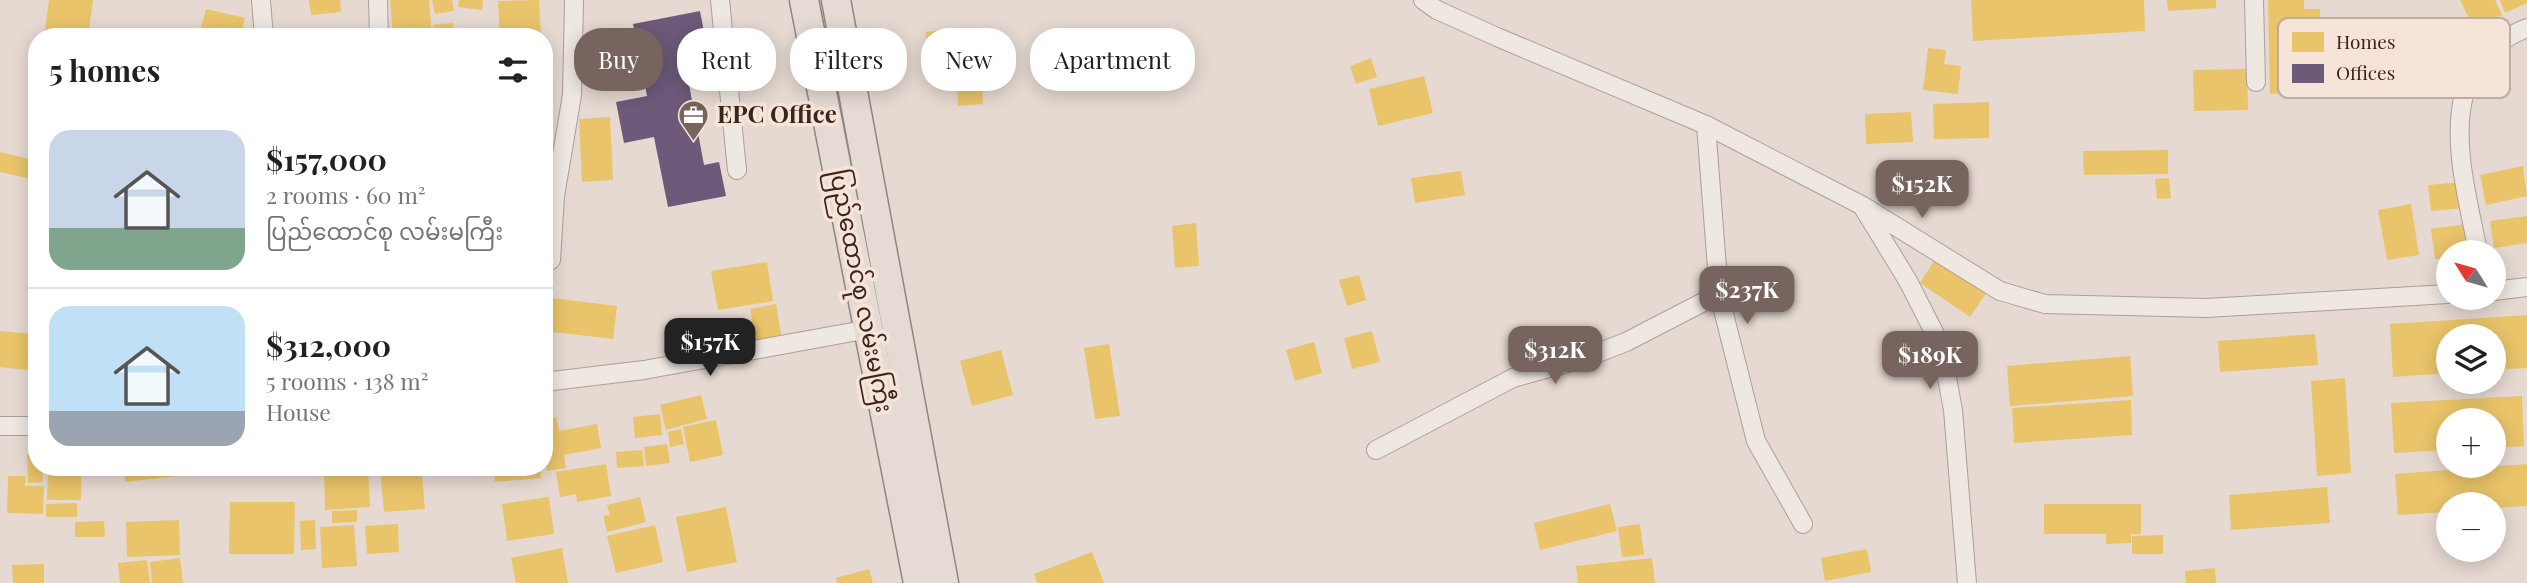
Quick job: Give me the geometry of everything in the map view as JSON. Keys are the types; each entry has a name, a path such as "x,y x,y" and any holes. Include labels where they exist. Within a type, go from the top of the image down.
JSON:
{"main road":[{"name":"ပြည်ထောင်စု လမ်းမကြီး","path":"804,0 918,583"},
{"path":"836,0 944,583"}],"street":[{"path":"261,0 263,28"},
{"path":"378,0 379,28"},
{"path":"553,228 555,196 572,95 574,0"},
{"path":"720,0 737,170"},
{"path":"1423,0 1437,10 1497,37 1706,125 1863,206 2000,291 2045,304 2206,308 2436,295"},
{"path":"2254,0 2256,82"},
{"path":"2510,35 2527,28"},
{"path":"2463,98 2458,141 2476,240"},
{"path":"1706,125 1719,294 1756,441 1803,524"},
{"path":"1863,206 1935,334 1953,410 1967,583"},
{"path":"2506,290 2527,287"},
{"path":"1376,450 1513,378 1585,358 1626,342 1719,294"},
{"path":"553,381 644,370 869,329"},
{"path":"0,426 28,426"}],"building: Homes":[{"path":"49,0 93,0 89,28 45,28"},
{"path":"309,0 340,0 341,12 311,15"},
{"path":"390,0 429,0 431,28 392,28"},
{"path":"432,0 452,0 454,11 435,14"},
{"path":"459,0 483,0 482,10 458,7"},
{"path":"539,0 541,28 500,28 498,1"},
{"path":"1971,0 2144,0 2145,31 1973,41"},
{"path":"2167,0 2216,0 2216,8 2168,11"},
{"path":"2268,0 2304,0 2304,9 2320,9 2320,18 2278,18 2278,94 2270,94"},
{"path":"2460,0 2495,0 2502,15 2496,18 2469,18"},
{"path":"2500,0 2527,0 2527,3 2505,13"},
{"path":"206,9 245,18 242,28 201,28"},
{"path":"453,23 453,28 433,28 433,25"},
{"path":"1928,48 1946,50 1944,64 1961,66 1958,94 1923,90"},
{"path":"1371,58 1377,77 1356,84 1350,66"},
{"path":"2247,69 2248,110 2194,111 2193,70"},
{"path":"1424,76 1433,113 1378,126 1369,89"},
{"path":"957,91 982,91 983,104 958,106"},
{"path":"1989,102 1989,138 1934,139 1933,104"},
{"path":"1911,112 1913,142 1866,144 1865,114"},
{"path":"610,117 613,180 582,182 579,119"},
{"path":"2168,150 2168,174 2084,175 2083,151"},
{"path":"0,152 28,159 28,178 0,172"},
{"path":"2523,166 2527,196 2486,205 2480,175"},
{"path":"1461,171 1465,195 1415,203 1411,178"},
{"path":"2169,178 2171,198 2157,199 2155,179"},
{"path":"2461,182 2464,208 2431,211 2428,185"},
{"path":"2411,204 2419,255 2387,260 2378,210"},
{"path":"2527,216 2527,243 2506,246 2506,240 2493,240 2490,221"},
{"path":"1196,223 1199,266 1175,268 1172,226"},
{"path":"2467,224 2469,240 2436,240 2435,259 2431,229"},
{"path":"1936,258 1987,292 1970,317 1920,283"},
{"path":"767,262 773,301 718,310 711,271"},
{"path":"1359,275 1366,300 1347,306 1339,280"},
{"path":"553,298 617,306 613,339 553,332"},
{"path":"776,304 782,340 756,345 750,309"},
{"path":"2527,315 2527,368 2506,369 2506,324 2436,324 2436,374 2393,377 2390,324"},
{"path":"0,331 28,334 27,370 0,367"},
{"path":"1372,331 1380,362 1352,369 1344,338"},
{"path":"2315,334 2318,365 2220,372 2218,341"},
{"path":"1314,342 1322,373 1295,381 1286,350"},
{"path":"1109,344 1120,416 1095,419 1084,348"},
{"path":"1001,350 1013,395 972,406 960,361"},
{"path":"2130,356 2133,396 2010,406 2007,366"},
{"path":"2345,378 2351,473 2317,476 2311,381"},
{"path":"701,395 707,419 666,430 660,405"},
{"path":"2522,396 2524,446 2506,447 2506,408 2436,408 2436,451 2394,453 2391,403"},
{"path":"2131,400 2132,435 2014,443 2012,408"},
{"path":"660,414 662,435 635,438 633,417"},
{"path":"556,417 559,431 597,424 601,448 564,455 566,468 553,470 553,418"},
{"path":"716,420 723,455 690,462 683,427"},
{"path":"681,429 684,444 670,447 668,432"},
{"path":"667,444 670,463 646,466 644,447"},
{"path":"642,450 644,466 617,468 616,452"},
{"path":"27,454 28,476 43,476 43,482 28,483"},
{"path":"606,464 611,496 577,502 576,494 560,497 556,472"},
{"path":"2527,464 2527,506 2506,507 2506,492 2436,492 2436,513 2398,515 2395,474 2436,471 2436,478 2506,478 2506,466"},
{"path":"8,476 26,476 25,486 44,486 43,514 7,513"},
{"path":"48,476 81,476 81,500 47,500"},
{"path":"125,476 178,476 125,482"},
{"path":"324,476 368,476 370,507 325,510"},
{"path":"381,476 422,476 425,509 384,512"},
{"path":"495,476 541,476 541,478 495,482"},
{"path":"2327,487 2330,523 2231,530 2229,495"},
{"path":"549,497 554,534 507,541 502,504"},
{"path":"640,497 646,522 607,532 603,516 610,515 607,505"},
{"path":"230,502 295,502 294,554 229,554"},
{"path":"77,503 77,517 46,517 46,504"},
{"path":"1610,504 1617,531 1540,550 1534,523"},
{"path":"2044,504 2141,504 2141,534 2131,534 2131,543 2106,544 2106,534 2044,534"},
{"path":"726,507 737,562 687,572 676,517"},
{"path":"357,510 357,522 332,523 332,511"},
{"path":"179,520 180,555 127,557 126,522"},
{"path":"315,520 316,549 301,550 300,521"},
{"path":"104,521 105,537 75,537 75,522"},
{"path":"398,524 399,552 367,554 365,526"},
{"path":"1640,524 1644,555 1622,557 1618,527"},
{"path":"354,525 357,566 322,568 320,527"},
{"path":"655,525 663,562 616,573 607,536"},
{"path":"2163,535 2163,554 2132,554 2132,536"},
{"path":"562,548 568,583 516,583 511,558"},
{"path":"1867,549 1871,572 1825,581 1821,558"},
{"path":"1092,552 1104,583 1037,583 1034,574"},
{"path":"180,558 183,583 152,583 150,562"},
{"path":"1652,558 1655,583 1578,583 1576,566"},
{"path":"147,560 150,583 120,583 118,563"},
{"path":"44,564 44,583 13,583 12,565"},
{"path":"2215,568 2216,583 2186,583 2185,571"},
{"path":"869,569 873,583 837,583 836,578"}],"building: Offices":[{"path":"700,11 703,28 677,28 677,91 690,91 704,165 719,162 726,196 668,207 654,137 624,143 616,102 647,96 646,91 663,91 663,28 634,28 633,24"}],"place":[{"name":"EPC Office","path":"694,142"}]}
